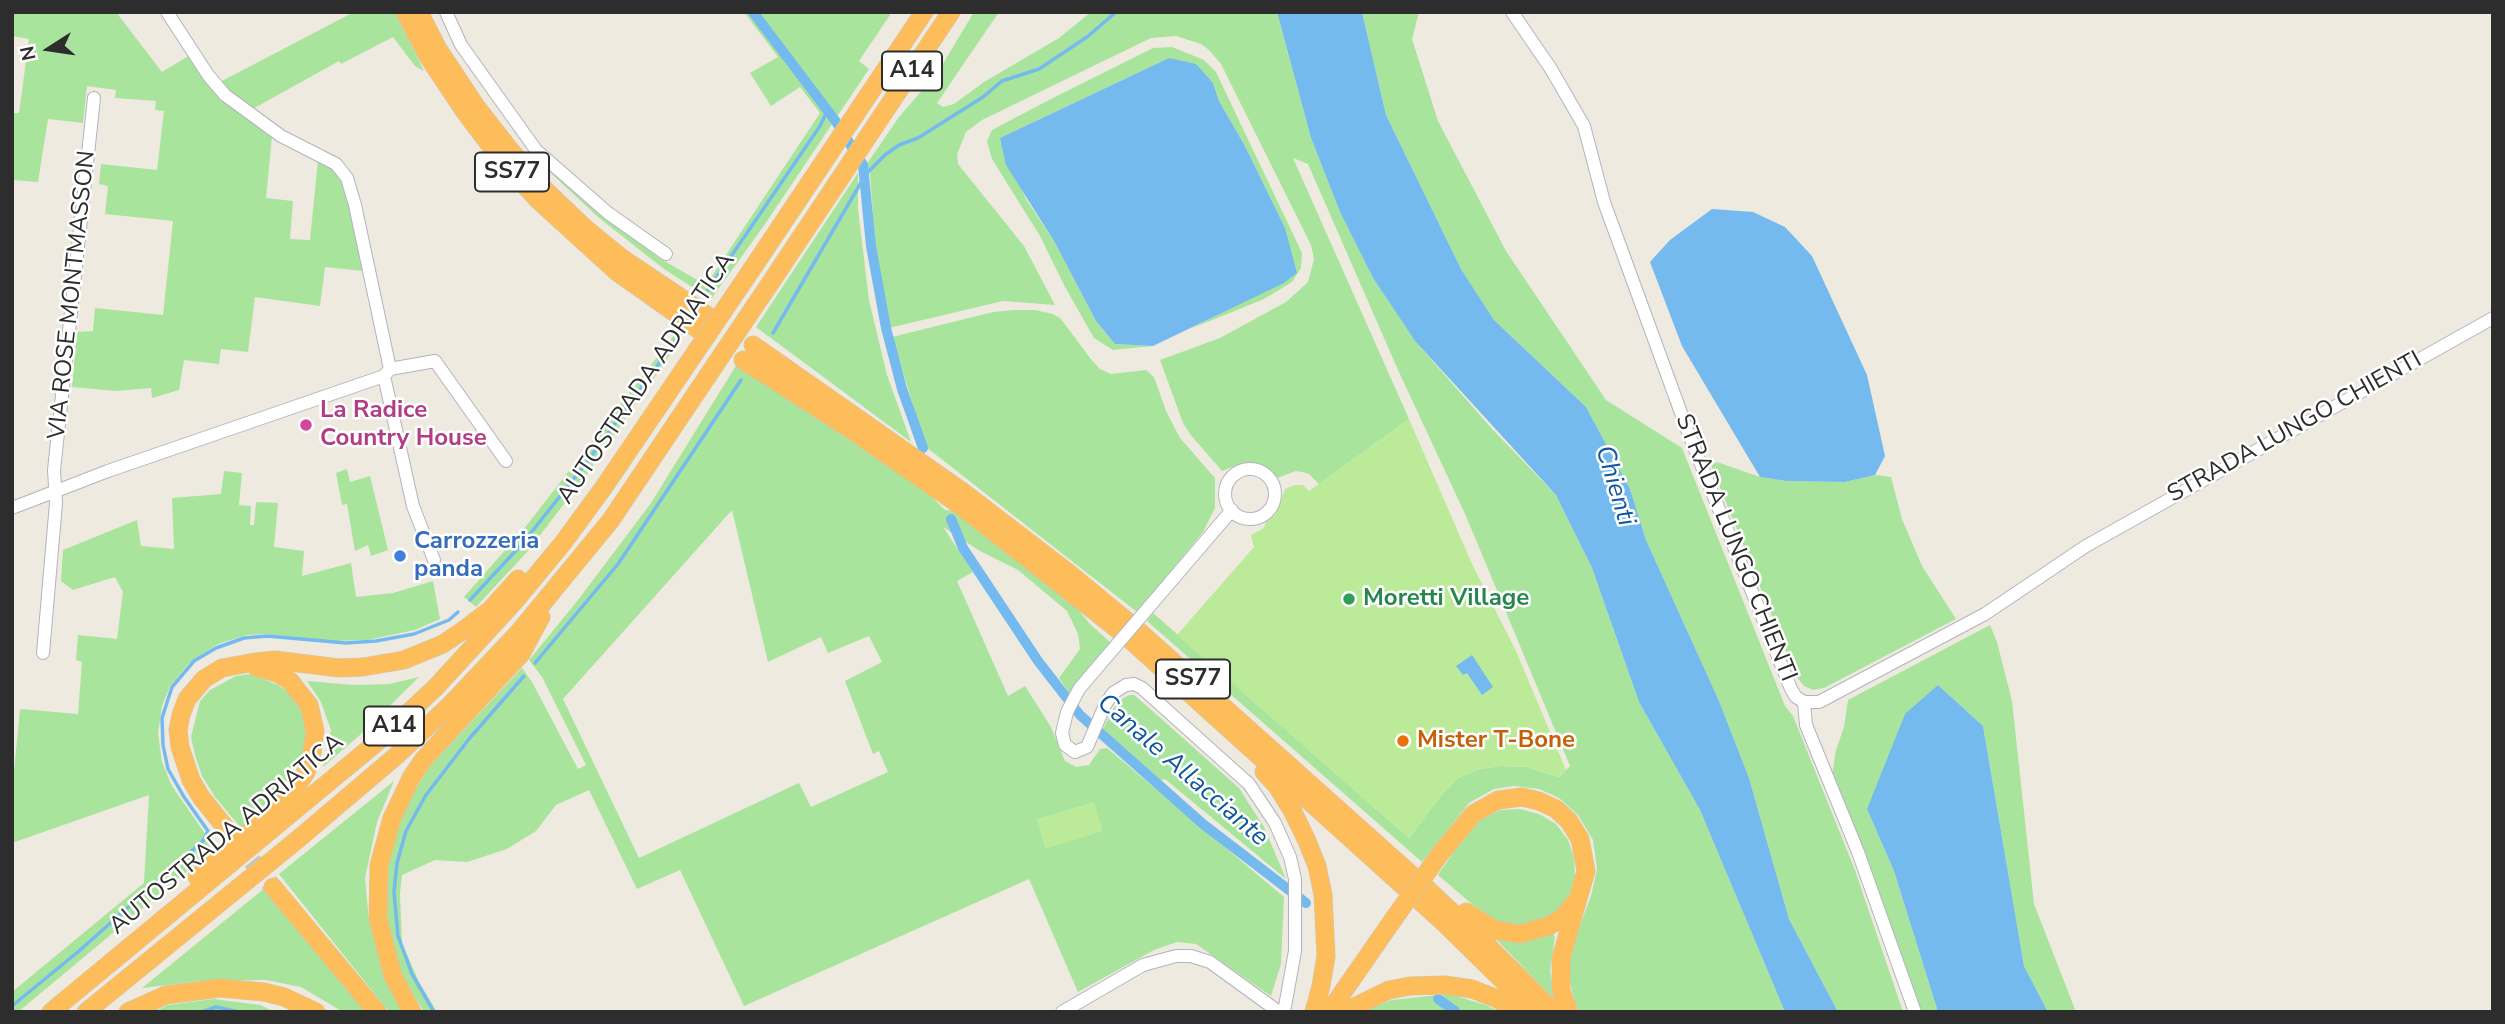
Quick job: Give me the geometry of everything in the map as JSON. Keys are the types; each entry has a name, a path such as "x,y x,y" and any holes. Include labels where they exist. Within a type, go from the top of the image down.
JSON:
{"highway":[{"name":"SS77","path":"405,12 427,55 465,112 499,157 537,199 617,272 704,323 623,259 547,192 475,105 438,49 419,12"},
{"name":"AUTOSTRADA ADRIATICA","path":"51,1012 376,743 435,688 515,601 604,487 924,12"},
{"name":"AUTOSTRADA ADRIATICA","path":"86,1012 396,756 450,706 558,587 611,520 951,12"},
{"name":"SS77","path":"748,352 1060,566 1133,626 1309,784 1488,946 1554,1012"},
{"path":"233,837 201,797 191,780 180,747 178,730 187,699 195,688 213,673 235,664 275,660 339,668 363,667 404,660 443,644 490,610 514,585 564,522 604,487"},
{"name":"SS77","path":"962,499 1100,615 1434,914 1535,1012"},
{"path":"412,1012 393,975 379,919 379,865 392,818 423,760 521,654 558,587"},
{"path":"1100,615 1121,643 1257,765 1277,786 1293,811 1317,866 1323,895 1326,956 1314,1012"},
{"path":"150,930 200,873 289,798 311,759 314,719 302,693 277,673 264,668 235,664"},
{"path":"1309,784 1336,798 1472,916 1495,930 1520,934 1543,929 1563,917 1579,896"},
{"path":"1329,1012 1466,820 1483,806 1506,798 1522,797 1539,801 1563,815 1580,839 1586,871 1561,958 1562,990 1569,1012"},
{"path":"273,887 377,1012"},
{"path":"1344,1012 1389,990 1410,986 1445,985 1472,989 1520,1012"},
{"path":"128,1012 166,995 220,988 264,992 284,997 316,1012"}],"street":[{"path":"167,12 208,75 225,95 281,136 336,164 347,178 355,205 413,506 434,560"},
{"path":"446,12 461,45 536,150 608,213 666,254"},
{"name":"STRADA LUNGO CHIENTI","path":"1512,12 1584,126 1605,202 1688,432 1791,690 1804,702 1819,702 1985,614 2086,546 2493,318"},
{"name":"VIA ROSE MONTMASSON","path":"43,653 56,503 54,470 94,98"},
{"path":"12,508 387,372 435,362 506,461"},
{"path":"1255,469 1269,477 1275,498 1268,512 1249,519 1232,510 1228,504 1226,490 1233,477 1239,472 1255,469"},
{"path":"1062,1012 1143,965 1176,956 1191,956 1210,962 1282,1012 1295,951 1295,879 1290,857 1275,823 1249,784 1142,688 1134,684 1119,688 1113,693 1099,717 1089,745 1083,751 1076,752 1067,747 1062,733 1074,698 1232,510"},
{"path":"1804,702 1806,725 1858,852 1915,1012"}],"green space":[{"path":"12,12 116,12 162,72 190,55 272,136 266,198 293,201 290,239 310,240 318,160 332,167 343,181 363,271 325,267 320,306 255,297 248,352 221,349 219,364 184,360 179,390 152,398 151,388 116,391 72,387 77,332 93,331 95,308 163,315 173,221 105,214 108,186 99,184 101,164 157,170 164,111 155,110 156,101 115,98 116,90 87,86 83,123 48,119 38,182 12,180 12,113 19,113 29,39 12,36"},
{"path":"354,12 395,12 424,71 415,66 393,37 341,64 339,61 249,111 218,83"},
{"path":"744,12 892,12 859,61 869,69 711,299 664,269 599,218 538,161 511,128 540,160 631,236 659,258 706,285 820,113 800,87 771,106 750,73 778,57"},
{"path":"974,12 999,12 937,103 943,107 954,104 984,82 1059,38 1091,12 1277,12 1311,138 1340,212 1373,278 1415,341 1493,430 1556,495 1592,568 1639,702 1700,810 1785,1012 1580,1012 1575,1003 1567,970 1597,869 1593,840 1578,815 1559,798 1539,789 1514,786 1494,789 1469,803 1422,862 1147,621 1153,613 1409,838 1442,794 1459,777 1480,769 1501,766 1527,767 1559,777 1570,766 1466,516 1398,370 1308,164 1293,158 1409,419 1319,484 1309,474 1296,471 1277,478 1255,463 1222,471 1183,423 1160,360 1220,338 1286,302 1308,282 1314,259 1311,245 1221,64 1209,50 1201,44 1176,36 1151,38 982,120 966,132 957,154 958,164 1024,246 1055,305 1003,301 889,328 875,245 870,173 866,165 899,117 938,72"},
{"path":"1362,12 1419,12 1412,39 1438,121 1506,251 1606,400 1682,448 1785,706 1793,716 1855,870 1903,1012 1838,1012 1789,919 1749,778 1719,701 1646,540 1630,489 1586,407 1494,320 1461,269 1386,115"},
{"path":"1172,47 1204,60 1216,72 1302,253 1301,268 1292,282 1264,299 1190,329 1259,293 1285,228 1245,146 1219,101 1213,83 1169,58 1000,138 1026,199 1054,241 1096,321 1115,344 1153,346 1113,350 1094,338 1040,236 992,159 987,141 992,130 1049,100 1153,48"},
{"path":"858,173 858,209 869,300 887,375 911,442 756,327"},
{"path":"1035,310 1053,314 1061,319 1100,369 1111,374 1146,370 1154,377 1166,411 1180,438 1215,478 1215,508 1203,532 1137,612 926,447 892,337 993,312"},
{"path":"675,334 681,339 584,478 527,552 476,607 464,597 527,525"},
{"path":"737,364 920,485 945,510 956,511 1071,601 1090,624 1111,643 1092,663 1070,694 1059,678 1080,649 1078,634 1067,611 1018,570 980,551 943,527 973,572 957,581 1008,696 1025,686 1051,727 1065,761 1076,767 1089,765 1100,749 1107,748 1284,897 1281,964 1271,996 1196,944 1177,942 1154,950 1078,992 1029,879 744,1006 680,870 637,889 589,790 556,805 536,831 507,849 467,862 435,860 402,875 402,943 419,982 437,1012 424,1012 403,978 389,936 383,899 388,858 399,824 413,793 430,766 522,668 578,769 586,765 542,677 529,660 651,503","holes":["732,510 768,662 821,637 828,653 869,636 882,662 845,681 873,754 879,751 888,772 811,807 799,783 639,858 563,699"]},
{"name":"Moretti Village","path":"1409,419 1472,564 1516,651 1566,770 1559,777 1527,767 1501,766 1480,769 1459,777 1442,794 1409,838 1177,635 1254,547 1251,535 1264,528 1266,522 1276,514 1285,489 1303,485 1309,491"},
{"path":"1717,462 1760,477 1786,481 1845,482 1875,475 1891,477 1902,519 1922,566 1956,619 1824,688 1813,690 1804,686 1796,676 1711,465"},
{"path":"347,469 350,482 370,476 388,550 371,556 368,545 355,551 347,504 342,505 336,473"},
{"path":"224,471 242,473 239,505 251,506 250,525 254,525 256,502 278,503 274,547 304,551 302,576 351,563 356,597 393,593 433,581 440,619 415,630 367,640 330,641 266,634 247,635 218,644 189,663 170,686 162,706 158,733 162,762 172,786 215,848 18,1012 12,1012 12,992 144,883 149,795 12,843 12,793 20,709 78,714 82,662 76,660 78,635 117,639 123,592 115,577 73,590 61,581 63,550 137,520 141,546 174,549 172,498 221,494"},
{"path":"1990,625 2012,701 2034,904 2076,1012 2048,1012 2024,966 1983,726 1938,685 1867,809 1894,871 1938,1012 1920,1012 1832,775 1848,700"},
{"path":"251,674 278,685 290,694 300,708 306,739 302,755 285,788 269,806 241,828 215,797 202,776 191,737 200,701 210,690 236,676"},
{"path":"419,677 323,767 331,730 321,702 307,681 354,685 389,684"},
{"path":"1134,695 1239,788 1264,827 1286,879 1165,779 1161,780 1103,729 1119,701"},
{"path":"394,781 377,822 365,878 369,921 380,959 410,1012 389,1012 279,874"},
{"path":"1094,802 1103,831 1045,849 1037,819"},
{"path":"1520,809 1539,814 1556,824 1568,840 1574,858 1575,878 1569,897 1557,913 1540,925 1500,928 1438,875 1468,831 1483,818 1501,810"},
{"path":"266,887 370,1012 343,1012 301,987 266,980 201,981 142,988"},
{"path":"1550,931 1555,936 1550,971 1556,1001 1493,936"},
{"path":"1449,994 1486,1005 1499,1012 1361,1012 1392,1000"},
{"path":"214,999 260,1005 275,1012 154,1012 168,1005"}],"water":[{"name":"Chienti","path":"1277,12 1362,12 1386,115 1461,269 1494,320 1586,407 1630,489 1646,540 1719,701 1749,778 1789,919 1838,1012 1785,1012 1700,810 1639,702 1592,568 1556,495 1415,341 1373,278 1340,212 1311,138"},
{"path":"1169,58 1196,64 1213,83 1219,101 1245,146 1285,228 1297,273 1284,283 1153,346 1115,344 1096,321 1054,241 1006,165 1000,138"},
{"path":"1712,209 1753,212 1785,227 1812,256 1867,375 1885,456 1875,475 1845,482 1786,481 1760,477 1682,346 1650,262 1670,240"},
{"path":"1472,655 1493,687 1482,695 1467,673 1463,675 1456,666"},
{"path":"1938,685 1983,726 2024,966 2048,1012 1938,1012 1894,871 1867,809 1905,714"}],"waterway":[{"name":"Canale Allacciante","path":"753,12 837,123 863,165 871,246 886,328 902,389 923,448"},
{"path":"773,333 866,174 885,155 899,145 918,138 983,97 1002,81 1039,69 1087,37 1116,12"},
{"path":"708,290 820,126 827,111"},
{"path":"470,600 522,544 584,466 682,332"},
{"path":"535,663 618,564 741,380"},
{"name":"Canale Allacciante","path":"951,519 963,548 1038,661 1080,715 1203,824 1306,903"},
{"path":"12,1006 79,951 203,841 208,831 168,769 163,745 162,718 172,687 194,661 216,648 244,638 267,636 346,643 414,634 449,620 458,612"},
{"path":"434,1012 412,974 398,936 394,892 397,863 406,831 426,795 469,739 524,676"},
{"name":"Canale Allacciante","path":"1438,999 1455,1011"},
{"path":"202,1012 216,1007 239,1012"}],"tunnel":[{"path":"235,840 273,887"}],"place":[{"name":"La Radice Country House","path":"306,425"},
{"name":"Carrozzeria panda","path":"400,556"},
{"name":"Moretti Village","path":"1349,599"},
{"name":"Mister T-Bone","path":"1403,741"}]}
